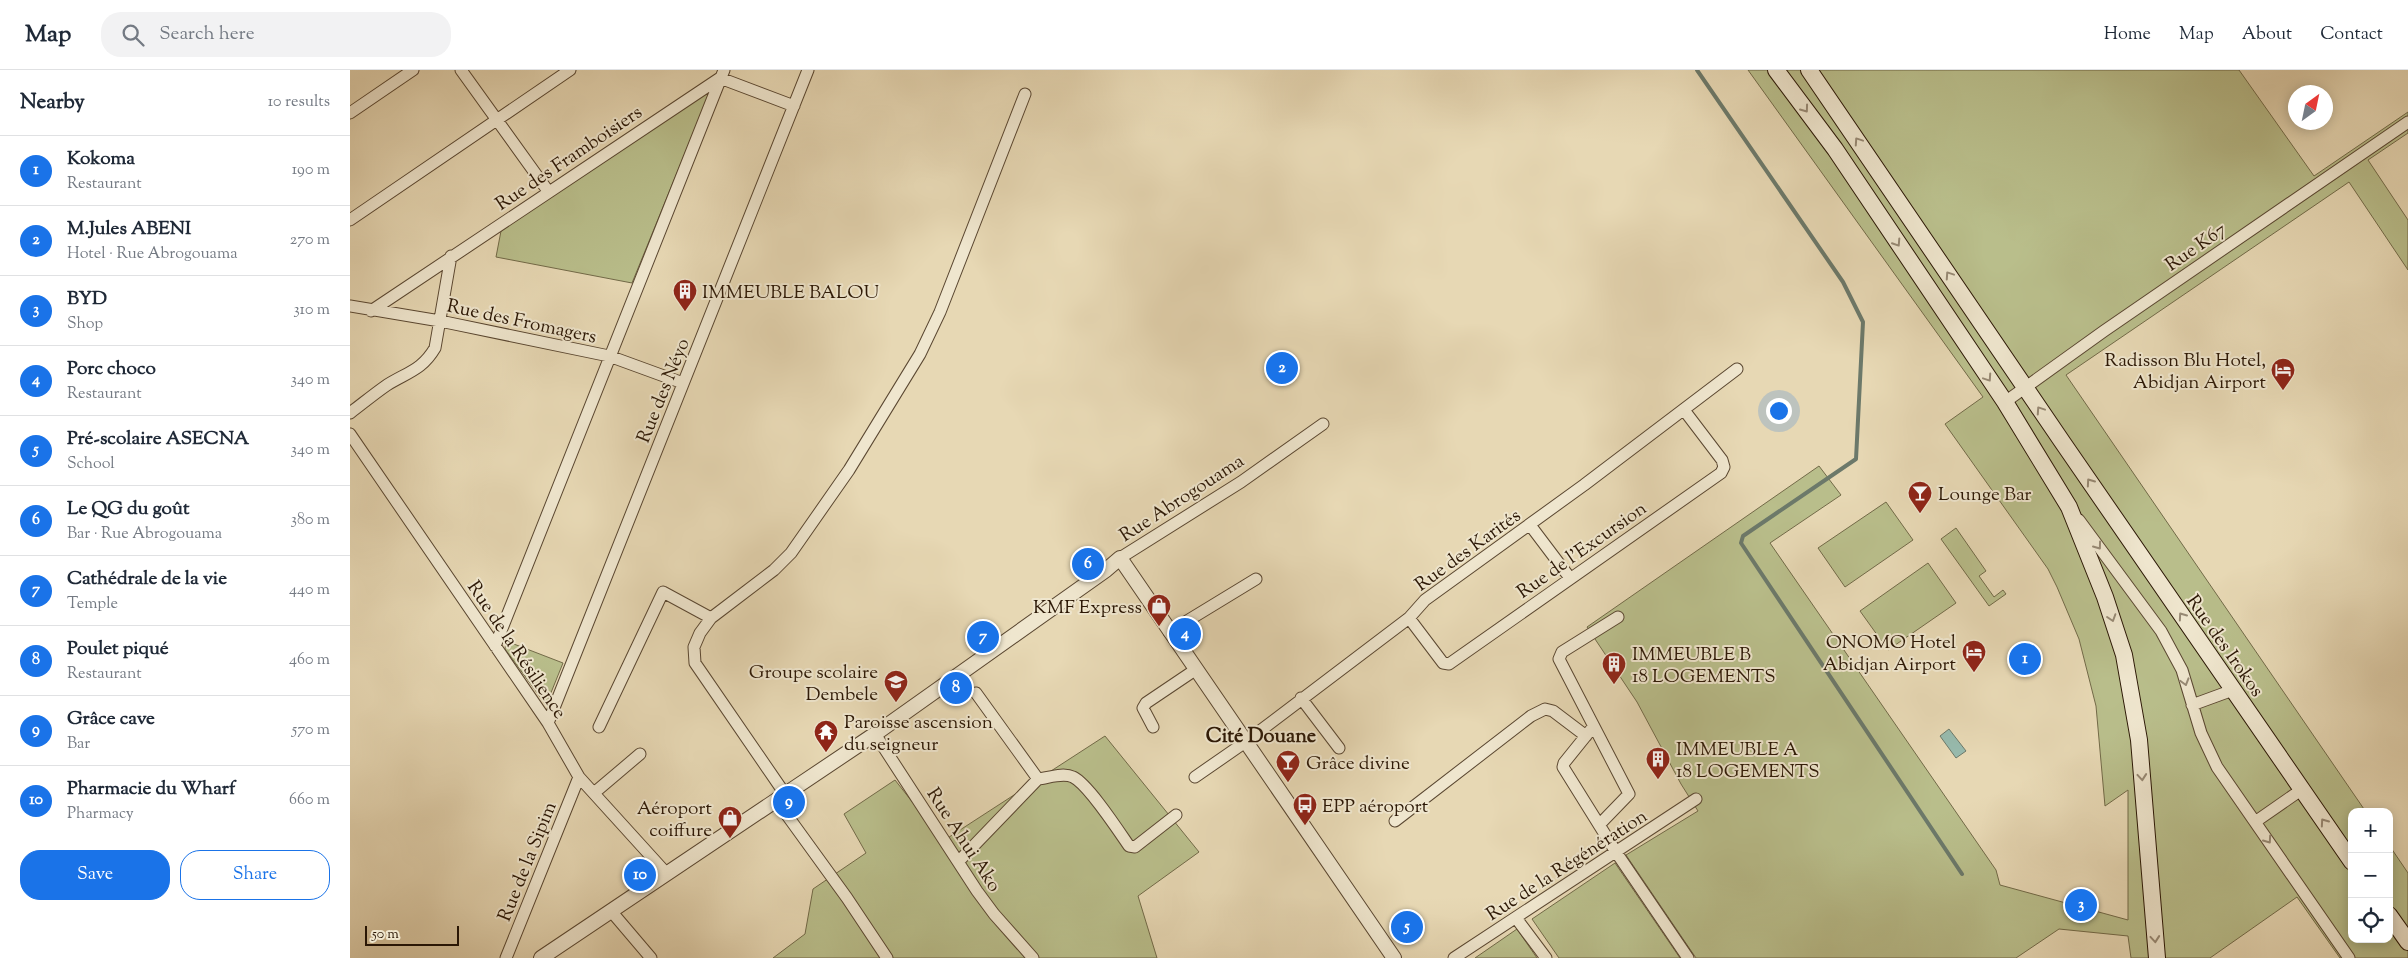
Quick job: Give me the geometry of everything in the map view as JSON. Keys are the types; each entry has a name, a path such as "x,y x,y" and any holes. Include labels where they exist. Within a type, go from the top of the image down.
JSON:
{"main road":[{"path":"1776,70 1835,149 2005,402 2070,507 2105,597 2124,655 2139,740 2156,958"},
{"name":"Rue des Irokos","path":"1809,70 2025,388 2348,856"},
{"path":"2044,464 2068,450"},
{"path":"2393,921 2408,942"}],"street":[{"path":"350,113 412,70"},
{"path":"461,70 548,191"},
{"path":"350,220 570,70"},
{"name":"Rue des Néyo","path":"548,723 808,70"},
{"path":"495,646 722,74 794,106"},
{"name":"Rue des Framboisiers","path":"371,311 722,74"},
{"path":"887,958 695,663 694,647 711,618 774,570 791,553 849,470 920,354 940,312 1025,94"},
{"name":"Rue K67","path":"2005,402 2104,331 2408,122"},
{"path":"350,413 388,385 420,367 435,348 451,256"},
{"name":"Rue des Fromagers","path":"350,306 440,321 609,356 683,383"},
{"name":"Rue des Karités","path":"1195,777 1244,743 1409,618 1424,600 1530,525 1737,369"},
{"name":"Rue de l'Excursion","path":"1409,618 1443,663 1448,664 1721,473 1724,467 1722,460 1684,410"},
{"name":"Rue Abrogouama","path":"541,958 950,683 1120,558 1241,482 1323,424"},
{"name":"Rue de la Résilience","path":"350,434 548,723 579,777 667,874"},
{"path":"2070,507 2161,631 2182,670 2201,733 2217,767 2349,958"},
{"path":"1530,525 1570,578"},
{"path":"1120,558 1244,743 1394,958"},
{"path":"1169,632 1256,579"},
{"path":"599,727 663,592 711,618"},
{"path":"1599,825 1629,794 1559,658 1562,652 1618,617"},
{"path":"1153,727 1143,708 1146,703 1195,670"},
{"path":"2192,705 2233,690"},
{"path":"976,693 1038,779"},
{"path":"1301,698 1339,748"},
{"path":"1395,821 1532,716 1545,709 1553,711 1586,736"},
{"path":"1593,727 1563,767 1616,852 1688,958"},
{"name":"Rue Ahui Ako","path":"875,734 994,914 1033,958"},
{"path":"594,793 640,754"},
{"path":"959,861 1038,779 1065,775 1074,777 1089,792 1129,846 1135,847 1146,841 1176,815"},
{"name":"Rue de la Sipim","path":"506,958 579,777"},
{"path":"2255,822 2301,790"},
{"name":"Rue de la Régénération","path":"1454,958 1696,799"},
{"path":"611,911 650,958"},
{"path":"1516,918 1546,958"}],"green space":[{"path":"1748,70 2239,70 2314,176 2408,112 2408,133 2368,160 2408,220 2408,270 2349,182 2066,375 2363,808 2348,808 2348,943 2393,943 2393,851 2408,873 2408,958 2340,958 2297,897 2210,958 2131,958 2128,936 2059,929 2016,958 1696,958 1626,855 1698,811 1681,784 1637,702 1587,627 1819,466 1841,495 1770,543 1996,870 2000,885 2128,920 2128,790 2105,806 2096,706 2079,639 2048,569 1945,424 1983,397"},
{"path":"712,87 632,283 496,257 501,231"},
{"path":"1886,502 1913,540 1845,587 1818,548"},
{"path":"1956,528 1986,571 1979,576 1994,597 2003,590 2006,594 1989,606 1941,539"},
{"path":"1928,563 1956,603 1888,650 1860,611"},
{"path":"506,641 563,663 546,705 505,649"},
{"path":"1105,736 1199,852 1138,896 1157,958 773,958 805,934 813,889 866,853 844,814 895,780 943,841"},
{"path":"1615,863 1680,958 1559,958 1532,919"},
{"path":"1517,929 1537,958 1475,958"}],"shaded area":[{"path":"1949,729 1966,751 1956,758 1940,736"}],"waterway":[{"path":"1697,70 1843,282 1863,322 1856,459 1743,536 1741,543 1962,874"}],"place":[{"name":"IMMEUBLE BALOU","path":"685,312"},
{"name":"M.Jules ABENI","path":"1282,368"},
{"name":"Radisson Blu Hotel, Abidjan Airport","path":"2283,391"},
{"name":"Lounge Bar","path":"1920,514"},
{"name":"Le QG du goût","path":"1088,564"},
{"name":"KMF Express","path":"1159,627"},
{"name":"Porc choco","path":"1185,634"},
{"name":"Cathédrale de la vie","path":"983,637"},
{"name":"Kokoma","path":"2025,659"},
{"name":"ONOMO Hotel Abidjan Airport","path":"1974,673"},
{"name":"IMMEUBLE B 18 LOGEMENTS","path":"1614,685"},
{"name":"Poulet piqué","path":"956,688"},
{"name":"Groupe scolaire Dembele","path":"896,703"},
{"name":"Paroisse ascension du seigneur","path":"826,753"},
{"name":"IMMEUBLE A 18 LOGEMENTS","path":"1658,780"},
{"name":"Grâce divine","path":"1288,783"},
{"name":"Grâce cave","path":"789,802"},
{"name":"EPP aéroport","path":"1305,826"},
{"name":"Aéroport coiffure","path":"730,839"},
{"name":"Pharmacie du Wharf","path":"640,875"},
{"name":"BYD","path":"2081,905"},
{"name":"Pré-scolaire ASECNA","path":"1407,927"}],"district":[{"name":"Cité Douane","path":"1261,735"}]}
